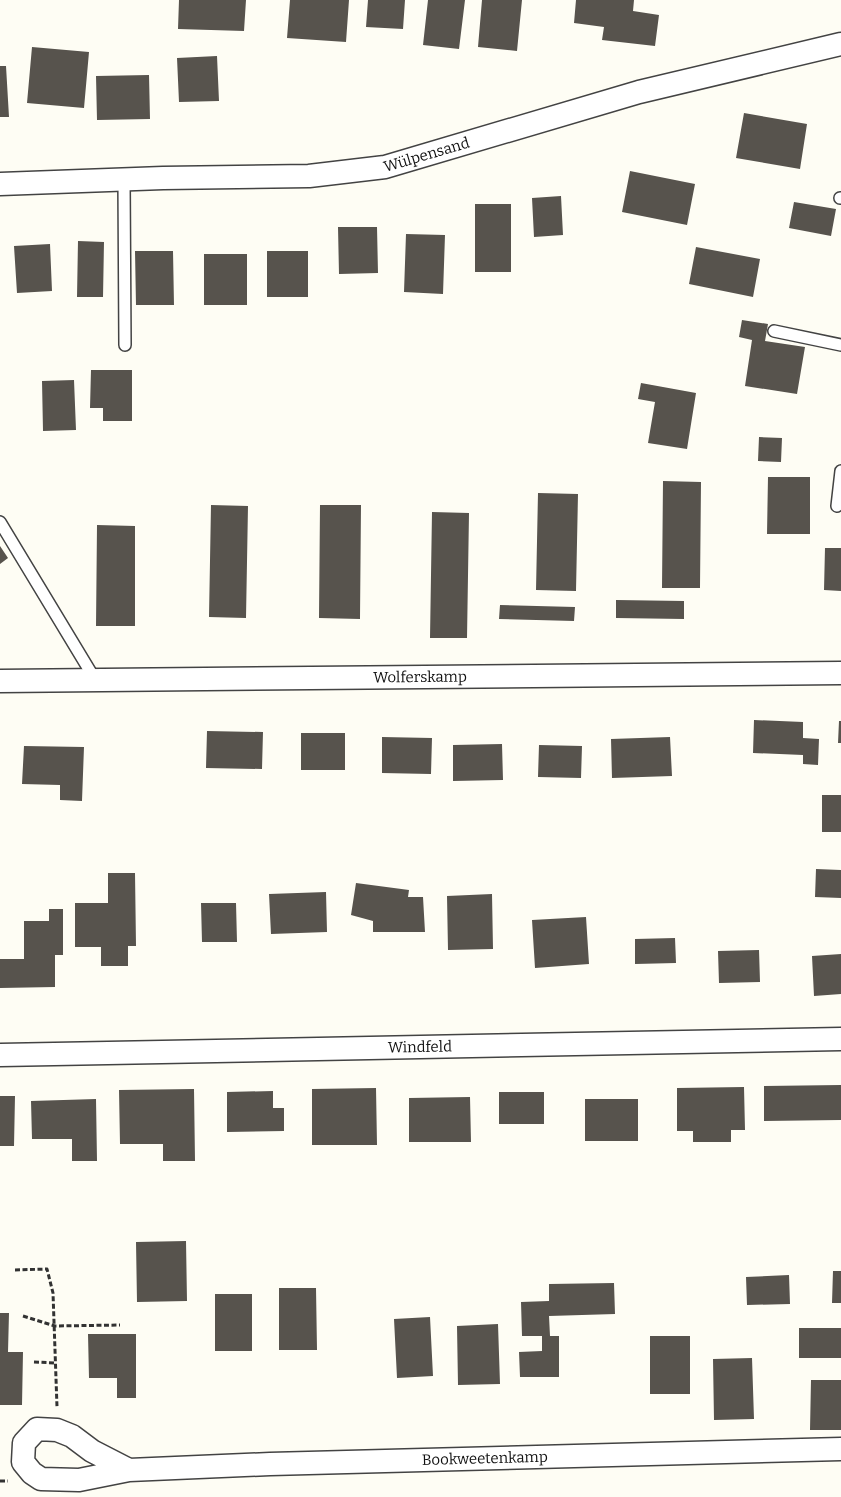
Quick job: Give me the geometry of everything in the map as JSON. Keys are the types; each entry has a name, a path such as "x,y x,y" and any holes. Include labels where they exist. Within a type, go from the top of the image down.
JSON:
{"street":[{"name":"Wülpensand","path":"0,184 309,176 384,167 639,92 841,44"},
{"name":"Wolferskamp","path":"0,682 841,673"},
{"name":"Windfeld","path":"0,1055 841,1040"},
{"name":"Bookweetenkamp","path":"129,1470 92,1451 72,1436 57,1430 37,1430 24,1443 23,1462 32,1473 41,1479 79,1480 129,1470 300,1463 841,1449"}],"lane":[{"path":"124,180 125,346"},
{"path":"774,331 841,345"},
{"path":"838,506 841,471"},
{"path":"0,522 96,681"}],"path":[{"path":"15,1270 47,1270 53,1293 57,1430"},
{"path":"23,1316 55,1326 120,1325"},
{"path":"34,1362 56,1363"}],"building":[{"path":"179,0 246,0 244,31 178,29"},
{"path":"290,0 349,0 346,42 287,38"},
{"path":"368,0 405,0 403,29 366,27"},
{"path":"428,0 465,0 459,49 423,45"},
{"path":"482,0 522,0 517,51 478,47"},
{"path":"576,0 634,0 633,11 659,15 655,46 602,40 604,27 574,23"},
{"path":"32,47 89,52 84,108 27,103"},
{"path":"217,56 219,101 179,102 177,58"},
{"path":"0,66 6,66 9,117 0,117"},
{"path":"149,75 150,119 97,120 96,76"},
{"path":"744,113 807,124 800,169 736,158"},
{"path":"630,171 695,184 687,225 622,212"},
{"path":"561,196 563,235 534,237 532,198"},
{"path":"794,202 836,209 831,236 789,228"},
{"path":"475,204 511,204 511,272 475,272"},
{"path":"338,227 377,227 378,273 339,274"},
{"path":"406,234 445,235 443,294 404,292"},
{"path":"78,241 104,242 103,297 77,297"},
{"path":"50,244 52,291 17,293 14,246"},
{"path":"696,247 760,259 753,297 689,284"},
{"path":"135,251 173,251 174,305 136,305"},
{"path":"267,251 308,251 308,297 267,297"},
{"path":"204,254 247,254 247,305 204,305"},
{"path":"742,320 768,324 765,341 805,347 797,394 745,386 752,340 739,337"},
{"path":"91,370 132,370 132,421 103,421 103,408 90,408"},
{"path":"74,380 76,430 43,431 42,381"},
{"path":"641,383 696,393 687,449 648,443 655,402 638,399"},
{"path":"759,437 782,438 781,462 758,461"},
{"path":"768,477 810,477 810,534 767,534"},
{"path":"663,481 701,482 700,588 662,588"},
{"path":"538,493 578,494 576,591 536,590"},
{"path":"211,505 248,506 246,618 209,617"},
{"path":"320,505 361,505 360,619 319,618"},
{"path":"432,512 469,513 467,638 430,638"},
{"path":"97,525 135,526 135,626 96,626"},
{"path":"0,546 8,558 0,564"},
{"path":"825,548 841,548 841,591 824,590"},
{"path":"616,600 684,601 684,619 616,618"},
{"path":"500,605 575,607 574,621 499,619"},
{"path":"754,720 803,722 803,738 819,739 818,765 803,764 803,755 753,753"},
{"path":"839,721 841,721 841,743 838,743"},
{"path":"207,731 263,732 262,769 206,768"},
{"path":"301,733 345,733 345,770 301,770"},
{"path":"382,737 432,738 431,774 382,773"},
{"path":"670,737 672,776 612,778 611,739"},
{"path":"502,744 503,780 453,781 453,745"},
{"path":"539,745 582,746 581,778 538,777"},
{"path":"24,746 84,747 82,801 60,800 60,785 22,784"},
{"path":"822,795 841,795 841,832 822,832"},
{"path":"816,869 841,870 841,898 815,897"},
{"path":"108,873 135,873 136,946 128,946 128,966 101,966 101,947 75,947 75,903 108,903"},
{"path":"356,883 409,890 408,897 423,897 425,932 373,932 373,921 351,915"},
{"path":"326,892 327,932 271,934 269,894"},
{"path":"492,894 493,949 448,950 447,896"},
{"path":"201,903 236,903 237,942 202,942"},
{"path":"49,909 63,909 63,955 55,955 55,987 0,988 0,959 24,959 24,921 49,921"},
{"path":"586,917 589,964 535,968 532,920"},
{"path":"675,938 676,963 635,964 635,939"},
{"path":"759,950 760,982 719,983 718,951"},
{"path":"841,954 841,994 814,996 812,956"},
{"path":"841,1085 841,1120 764,1121 764,1086"},
{"path":"744,1087 745,1130 731,1130 731,1142 693,1142 693,1131 677,1131 677,1088"},
{"path":"376,1088 377,1145 312,1145 312,1089"},
{"path":"194,1089 195,1161 163,1161 163,1144 120,1144 119,1090"},
{"path":"273,1091 273,1108 284,1108 284,1131 227,1132 227,1092"},
{"path":"499,1092 544,1092 544,1124 499,1124"},
{"path":"0,1096 15,1096 14,1146 0,1146"},
{"path":"470,1097 471,1142 409,1142 409,1098"},
{"path":"96,1099 97,1161 72,1161 72,1139 32,1139 31,1101"},
{"path":"585,1099 638,1099 638,1141 585,1141"},
{"path":"186,1241 187,1301 137,1302 136,1242"},
{"path":"833,1271 841,1271 841,1303 832,1303"},
{"path":"789,1275 790,1304 747,1305 746,1277"},
{"path":"614,1283 615,1314 549,1316 550,1336 559,1336 559,1377 520,1377 519,1352 542,1351 542,1336 522,1336 521,1302 549,1301 549,1284"},
{"path":"279,1288 316,1288 317,1350 279,1350"},
{"path":"215,1294 252,1294 252,1351 215,1351"},
{"path":"0,1313 9,1313 8,1352 23,1352 22,1405 0,1405"},
{"path":"430,1317 433,1376 397,1378 394,1319"},
{"path":"498,1324 500,1384 458,1385 457,1326"},
{"path":"799,1328 841,1328 841,1358 799,1358"},
{"path":"88,1334 136,1334 136,1398 117,1398 117,1378 89,1378"},
{"path":"650,1336 690,1336 690,1394 650,1394"},
{"path":"752,1358 754,1419 714,1420 713,1359"},
{"path":"811,1380 841,1380 841,1430 810,1430"}]}
